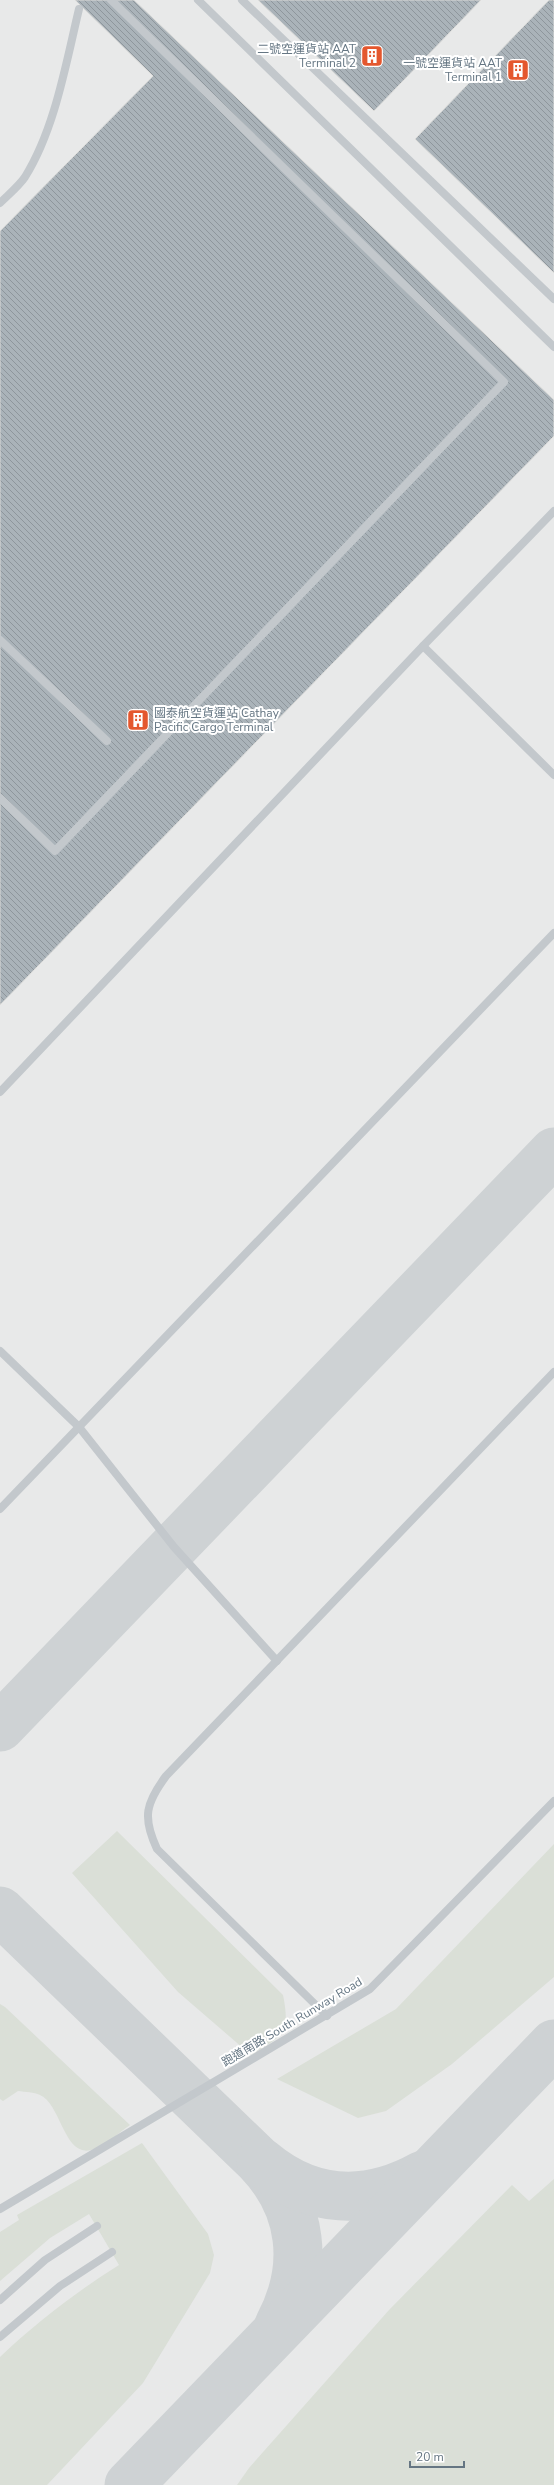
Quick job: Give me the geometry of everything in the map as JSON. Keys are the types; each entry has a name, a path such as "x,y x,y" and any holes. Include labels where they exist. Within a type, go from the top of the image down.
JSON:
{"lane":[{"path":"0,798 55,850 504,382 111,0"},
{"path":"198,0 554,347"},
{"path":"242,0 554,299"},
{"path":"0,203 24,178 40,149 61,84 79,9"},
{"path":"0,1092 423,646 554,511"},
{"path":"0,640 107,741"},
{"path":"423,646 554,775"},
{"path":"0,1509 554,933"},
{"path":"0,1350 79,1427 174,1547 277,1661"},
{"path":"327,2016 157,1849 149,1831 147,1814 151,1796 166,1776 554,1372"},
{"name":"跑道南路 South Runway Road","path":"0,2209 355,2000 382,1978 554,1801"},
{"path":"0,2300 45,2260 97,2226"},
{"path":"0,2337 60,2286 112,2252"}],"shaded area":[{"path":"0,0 554,0 554,2485 0,2485"},
{"path":"117,1831 283,1995 286,2018 285,2026 277,2038 251,2055 178,1992 72,1873"},
{"path":"554,1844 554,1977 452,2064 386,2111 358,2118 277,2079 396,2009"},
{"path":"0,2004 5,2007 130,2125 101,2146 91,2150 82,2150 75,2146 53,2108 47,2100 40,2095 18,2091 3,2101 0,2099"},
{"path":"142,2143 208,2234 214,2255 210,2273 143,2383 47,2485 0,2485 0,2357 57,2308 119,2265 89,2214 50,2238 0,2281 0,2232 19,2220 17,2215"},
{"path":"554,2179 554,2485 237,2485 249,2468 389,2310 512,2185 529,2201"}],"building":[{"name":"國泰航空貨運站 Cathay Pacific Cargo Terminal","path":"75,0 134,0 554,400 554,436 0,1005 0,231 153,76"},
{"name":"二號空運貨站 AAT Terminal 2","path":"258,0 481,0 374,111"},
{"name":"一號空運貨站 AAT Terminal 1","path":"549,0 554,0 554,273 415,139"}],"taxiway":[{"path":"0,1727 554,1152"},
{"path":"0,1911 258,2160 273,2178 285,2197 293,2218 297,2238 298,2260 295,2281 289,2303 279,2325"},
{"path":"129,2485 554,2044"},
{"path":"261,2162 280,2176 300,2186 319,2193 340,2196 360,2196 381,2192 402,2185 423,2175"}],"place":[{"name":"二號空運貨站 AAT Terminal 2","path":"372,56"},
{"name":"一號空運貨站 AAT Terminal 1","path":"518,70"},
{"name":"國泰航空貨運站 Cathay Pacific Cargo Terminal","path":"138,720"}]}
